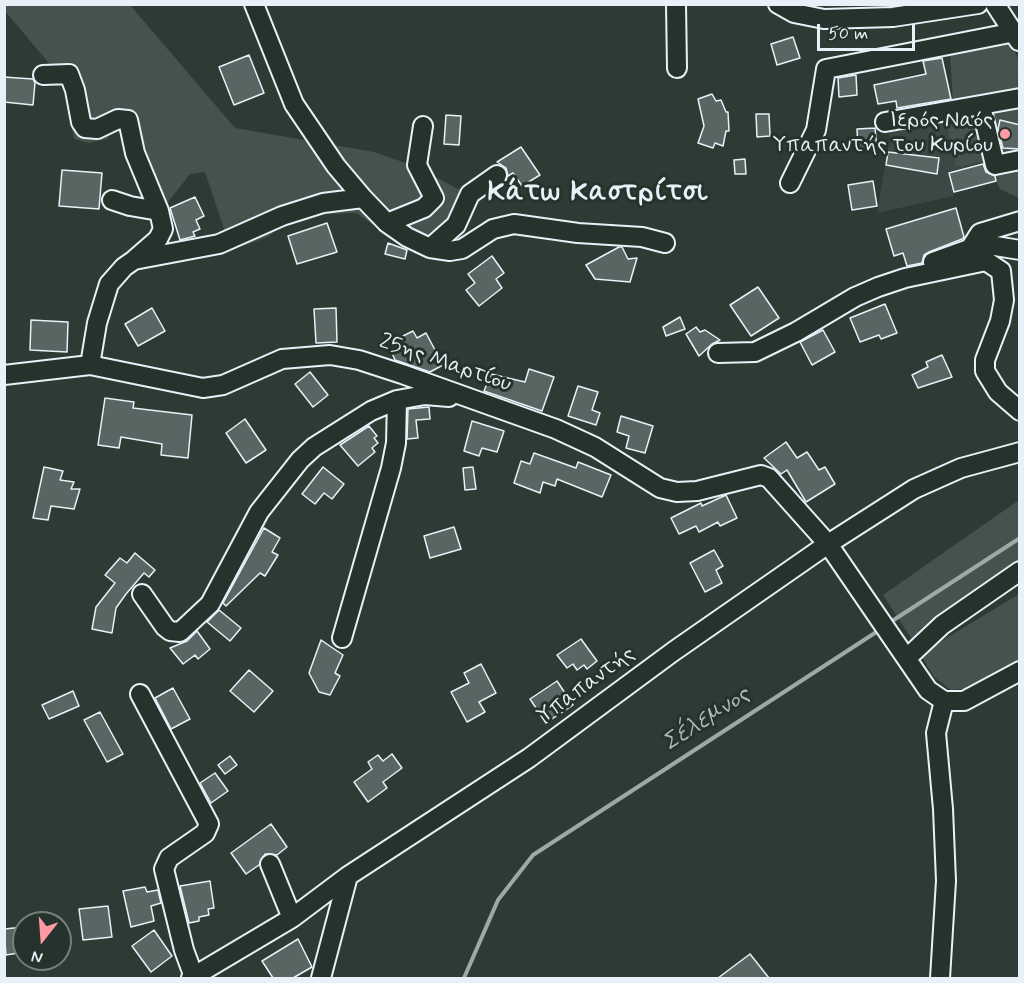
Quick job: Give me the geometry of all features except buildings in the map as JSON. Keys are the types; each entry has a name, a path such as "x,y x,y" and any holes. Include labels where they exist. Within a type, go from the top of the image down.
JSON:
{"street":[{"path":"254,4 294,104 336,166 363,198 387,223 407,237 430,248 450,251 462,249 494,229 514,224 578,233 642,237 665,243"},
{"path":"676,4 677,68"},
{"path":"778,4 794,13 824,19 893,17 978,4"},
{"path":"790,183 816,130 826,69 1017,37 995,4"},
{"path":"43,75 69,74 75,90 81,122 85,128 97,129 118,119 128,120 135,153 159,211 163,229 152,245 115,275 109,284 98,323 90,365"},
{"path":"885,122 1020,98"},
{"path":"981,106 994,165 1020,160"},
{"path":"387,223 424,208 434,198 417,165 423,126"},
{"path":"430,248 456,225 470,194 497,175"},
{"path":"134,260 219,244 300,210 323,203 363,198"},
{"path":"112,200 159,211"},
{"path":"970,249 974,239 980,233 1020,221"},
{"path":"905,278 906,272 983,244 1020,250"},
{"path":"718,353 755,352 796,332 855,297 905,278 986,261 1001,271 1004,300 1000,321 985,360 985,371 998,392 1020,411"},
{"name":"25ης Μαρτίου","path":"4,375 90,365 203,388 223,385 282,359 330,355 359,360 556,429 595,447 660,488 677,492 697,491 751,476 770,478 828,544 907,658"},
{"path":"142,594 165,627 170,631 180,632 210,604 259,512 300,460 314,447 355,421 397,400 425,396 448,397 452,393"},
{"path":"342,638 392,468 396,443 397,400"},
{"name":"Υπαπαντής","path":"193,978 292,918 348,876 529,758 674,651 828,544 914,489 961,468 1020,452"},
{"path":"1020,571 942,625 907,658 928,690 944,701 964,701 1020,671"},
{"path":"140,694 209,824 205,833 169,858 164,869 193,978"},
{"path":"940,978 946,888 943,809 936,733 944,701"},
{"path":"270,864 292,918"},
{"path":"321,978 348,876"}],"shaded area":[{"path":"4,5 130,5 235,128 374,152 417,167 462,191 438,261 414,253 356,213 323,214 282,225 268,237 231,250 205,172 190,174 154,220 121,132 114,129 107,139 89,143 74,139 63,80 5,11"},
{"path":"1012,44 1019,61 1017,91 953,105 950,53"},
{"path":"1019,109 1019,198 1000,189 996,181 981,113"},
{"path":"978,113 988,160 956,167 946,120"},
{"path":"981,113 991,160 948,172 954,196 877,213 890,137 888,127"},
{"path":"1019,500 1019,565 915,644 883,595"},
{"path":"1019,594 1019,661 971,688 951,690 934,677 920,654"}],"waterway":[{"name":"Σέλεμνος","path":"889,623 1020,538"},
{"name":"Σέλεμνος","path":"464,978 498,900 533,855 881,629"}],"place":[{"name":"Ιερός Ναός Υπαπαντής του Κυρίου","path":"1005,134"}],"district":[{"name":"Κάτω Καστρίτσι","path":"598,194"}]}
